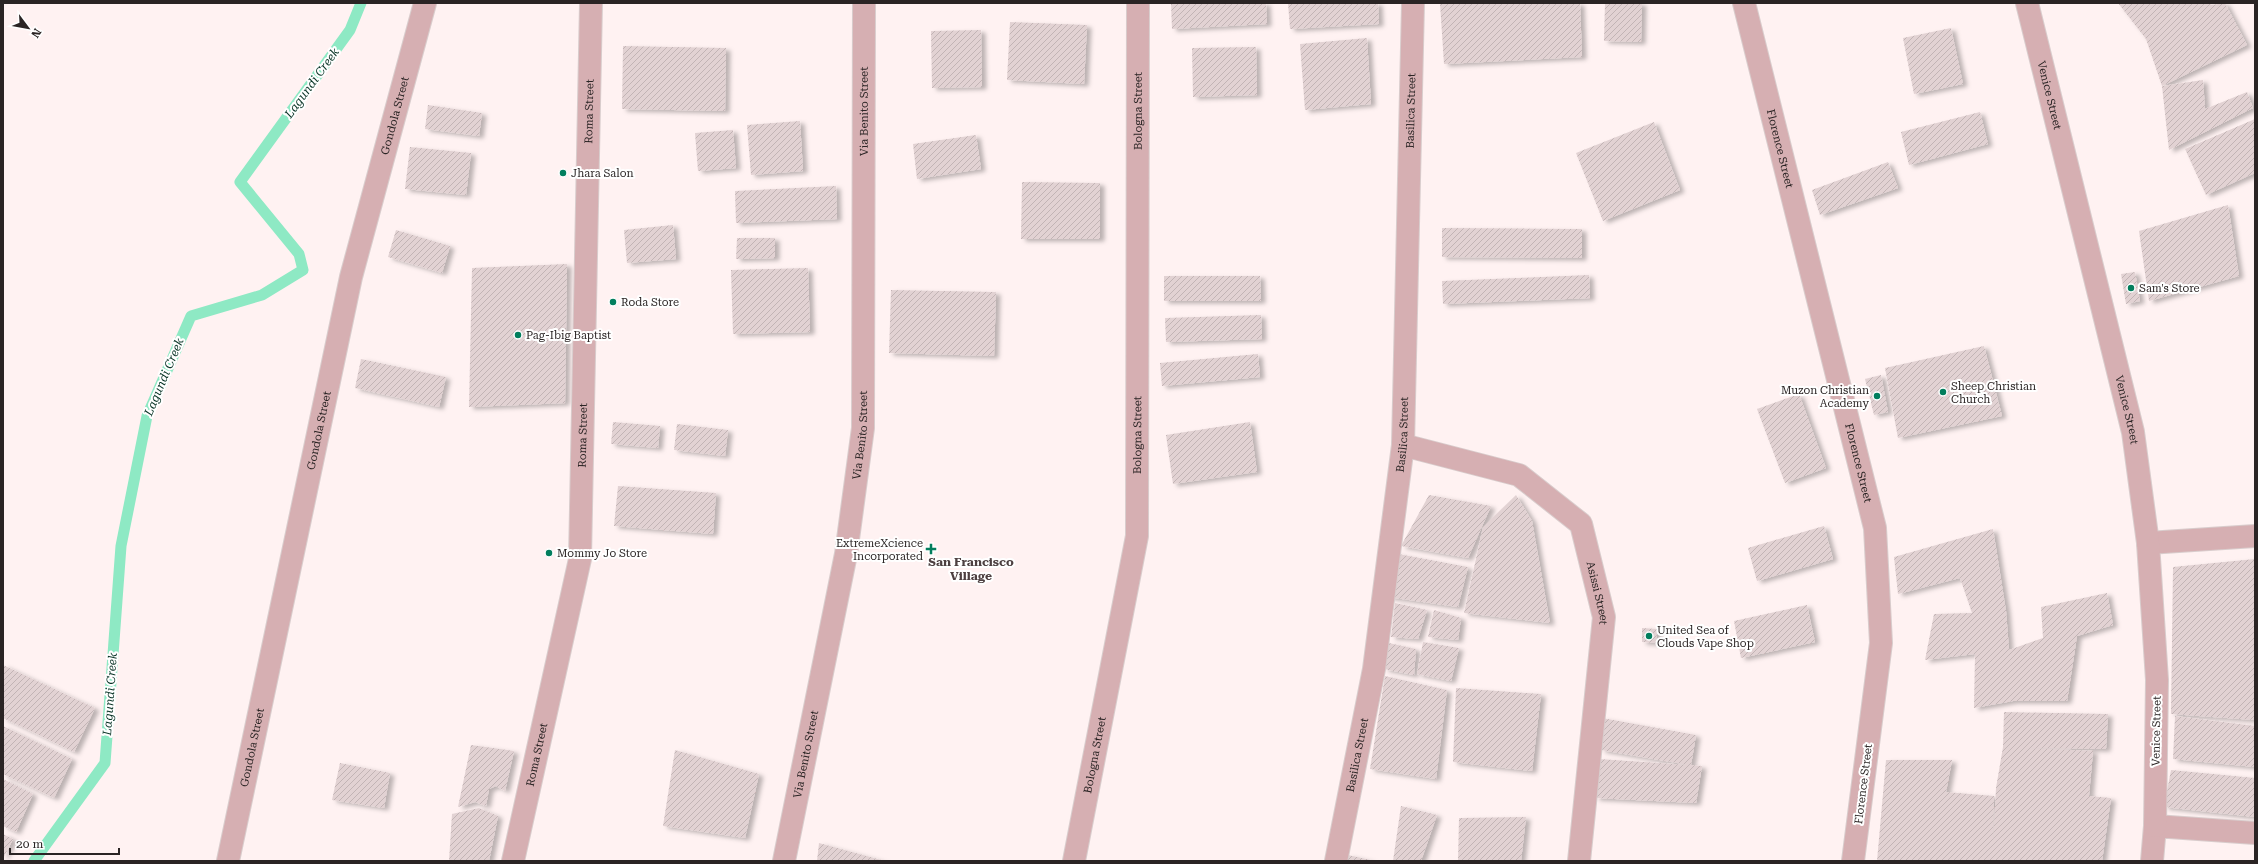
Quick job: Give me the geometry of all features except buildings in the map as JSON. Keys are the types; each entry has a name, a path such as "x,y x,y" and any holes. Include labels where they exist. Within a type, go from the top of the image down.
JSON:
{"street":[{"name":"Gondola Street","path":"228,861 350,277 425,3"},
{"name":"Roma Street","path":"513,861 580,559 591,3"},
{"name":"Via Benito Street","path":"784,861 846,554 863,428 864,3"},
{"name":"Bologna Street","path":"1074,861 1137,536 1138,3"},
{"name":"Basilica Street","path":"1336,861 1374,668 1403,445 1414,3"},
{"name":"Florence Street","path":"1744,3 1875,528 1881,643 1853,861"},
{"name":"Venice Street","path":"2027,3 2133,432 2148,543 2157,680 2152,861"},
{"name":"Asissi Street","path":"1403,445 1519,475 1581,524 1604,617 1579,861"},
{"path":"2148,543 2255,536"},
{"path":"2154,826 2255,833"}],"waterway":[{"name":"Lagundi Creek","path":"34,861 105,763 121,546 147,416 191,316 262,295 303,270 299,254 240,182 350,30 361,3"}],"place":[{"name":"Jhara Salon","path":"563,173"},
{"name":"Sam's Store","path":"2131,288"},
{"name":"Roda Store","path":"613,302"},
{"name":"Pag-Ibig Baptist","path":"518,335"},
{"name":"Sheep Christian Church","path":"1943,392"},
{"name":"Muzon Christian Academy","path":"1877,396"},
{"name":"ExtremeXcience Incorporated","path":"931,549"},
{"name":"Mommy Jo Store","path":"549,553"},
{"name":"United Sea of Clouds Vape Shop","path":"1649,636"}],"district":[{"name":"San Francisco Village","path":"971,569"}]}
